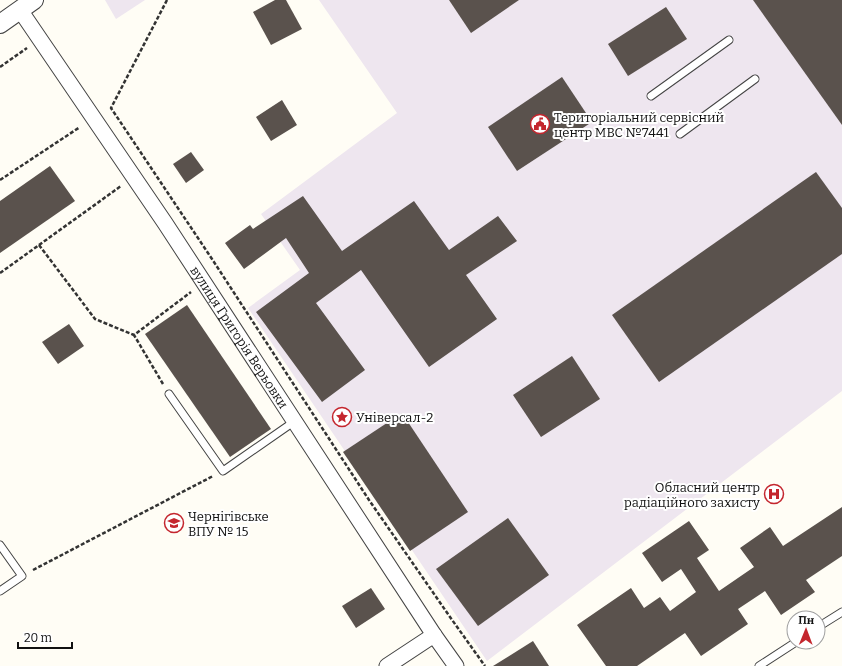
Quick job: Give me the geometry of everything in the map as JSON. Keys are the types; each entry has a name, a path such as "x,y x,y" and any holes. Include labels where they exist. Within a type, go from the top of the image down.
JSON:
{"street":[{"path":"0,24 27,5"},
{"name":"вулиця Григорія Верьовки","path":"27,5 40,40 166,223 434,635 456,666"},
{"path":"387,666 434,635"}],"lane":[{"path":"651,96 729,40"},
{"path":"680,134 755,79"},
{"path":"169,394 223,471 295,421"},
{"path":"0,544 22,576 0,591"},
{"path":"826,622 842,612"},
{"path":"760,666 786,649"}],"path":[{"path":"167,0 111,108 212,259 369,500 485,666"},
{"path":"0,67 40,40"},
{"path":"0,180 94,118"},
{"path":"0,273 134,177"},
{"path":"39,246 95,319 134,335 169,394"},
{"path":"134,335 204,283"},
{"path":"22,576 223,471"}],"shaded area":[{"path":"105,0 145,0 116,19"},
{"path":"319,0 842,0 842,391 487,661 248,308 300,270 261,214 397,113"}],"building":[{"path":"275,0 286,0 302,29 271,45 253,12"},
{"path":"449,0 519,0 471,33"},
{"path":"753,0 842,0 842,125"},
{"path":"666,7 687,39 628,76 608,44"},
{"name":"Територіальний сервісний центр МВС №7441","path":"562,77 592,122 517,171 488,127"},
{"path":"282,100 297,125 271,141 256,117"},
{"path":"191,152 204,170 186,183 173,164"},
{"path":"50,166 75,201 0,253 0,201"},
{"path":"816,172 842,208 842,254 659,382 612,315"},
{"path":"303,196 342,251 414,201 449,250 498,216 517,241 466,275 497,319 429,367 361,270 316,303 365,370 322,402 256,312 309,273 286,238 244,269 225,243 250,225 253,229"},
{"path":"187,305 271,429 230,457 145,334"},
{"path":"69,324 84,346 58,364 42,342"},
{"path":"572,356 600,399 541,437 513,395"},
{"path":"402,413 468,512 410,551 343,452"},
{"path":"842,507 842,556 806,580 815,592 788,610 786,610 781,615 765,591 738,609 748,624 701,656 685,633 637,666 606,666 577,625 631,588 644,608 660,597 670,611 696,592 681,569 662,582 642,553 689,521 709,550 697,558 719,591 754,567 740,548 770,527 783,546"},
{"path":"508,518 549,575 478,626 436,569"},
{"path":"371,588 385,609 356,628 342,606"},
{"path":"533,641 549,666 493,666"}],"place":[{"name":"Територіальний сервісний центр МВС №7441","path":"540,124"},
{"name":"Універсал-2","path":"342,417"},
{"name":"Обласний центр радіаційного захисту","path":"774,494"},
{"name":"Чернігівське ВПУ № 15","path":"174,523"}]}
